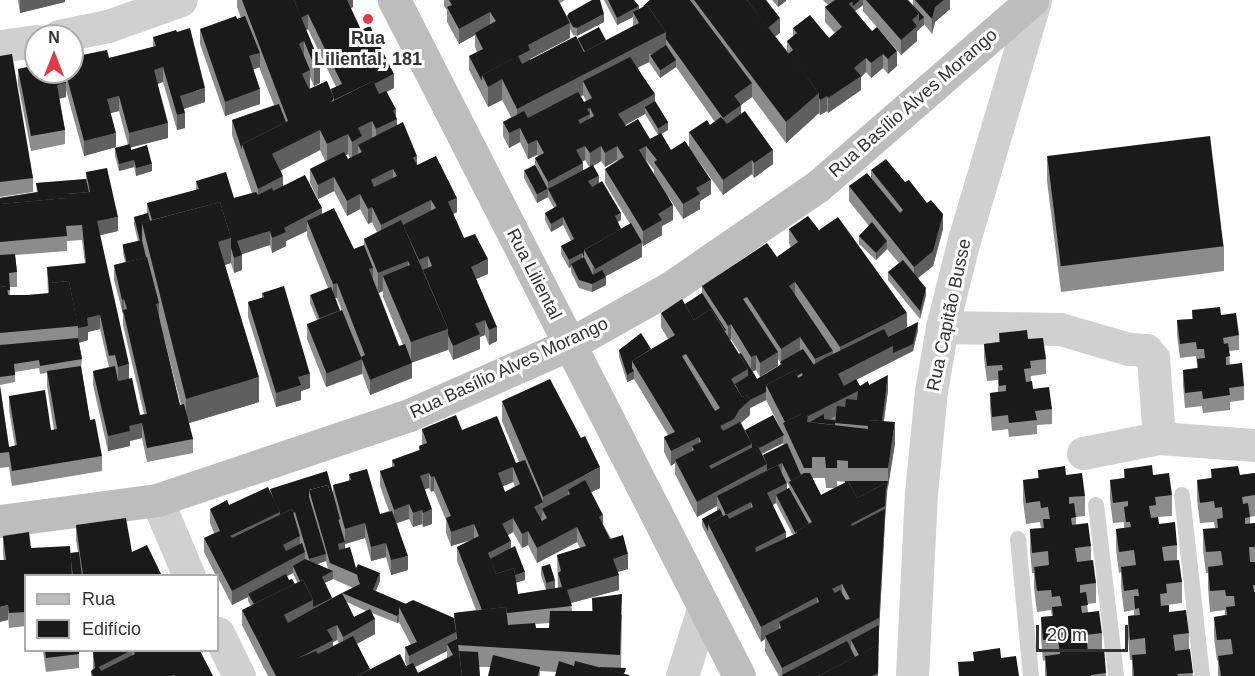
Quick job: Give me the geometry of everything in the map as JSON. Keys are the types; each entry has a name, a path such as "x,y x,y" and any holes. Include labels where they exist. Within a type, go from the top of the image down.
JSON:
{"street":[{"path":"84,31 108,26 181,0"},
{"name":"Rua Liliental","path":"394,0 739,676"},
{"name":"Rua Basílio Alves Morango","path":"0,521 157,500 409,415 570,344 671,287 818,186 1034,0"},
{"name":"Rua Capitão Busse","path":"912,676 921,493 931,392 942,327 964,240 1034,0"},
{"path":"0,46 24,42"},
{"path":"942,327 1060,329 1130,349 1146,350 1153,358 1159,438"},
{"path":"1083,453 1159,438 1255,445"},
{"path":"157,500 188,574"},
{"path":"682,676 704,606"},
{"path":"219,635 239,676"}],"lane":[{"path":"1182,495 1202,676"},
{"path":"1096,505 1116,676"},
{"path":"1018,539 1031,676"}],"building":[{"path":"242,0 294,0 320,63 314,65 304,41 299,44 310,70 302,74 309,89 327,81 334,98 331,102 373,81 379,94 386,91 396,109 393,111 397,119 376,129 372,121 358,128 362,136 352,142 348,134 327,144 320,130 272,154 283,176 258,189 242,144 288,121"},
{"path":"294,0 347,0 361,30 370,26 394,74 374,84 373,81 334,100 331,89 342,84 308,14 301,18"},
{"path":"449,0 558,0 570,23 528,45 530,50 482,75 482,81 469,56 483,49 475,33 496,21 490,12 459,29 447,7 452,5"},
{"path":"592,0 600,0 604,14 577,28 573,27 567,16 569,13"},
{"path":"608,0 634,0 639,6 617,18"},
{"path":"650,0 690,0 752,83 734,96 741,105 723,118 666,39 666,32 647,5 643,6"},
{"path":"694,0 747,0 819,93 786,122"},
{"path":"747,0 766,0 780,18 768,28"},
{"path":"835,0 852,0 849,4 872,31 877,27 897,51 888,59 883,54 871,63 866,58 854,68 861,76 828,98 827,96 820,100 819,93 788,54 793,50 787,41 797,33 793,28 810,15 829,38 842,27 825,7"},
{"path":"852,0 860,0 853,6"},
{"path":"866,0 907,0 919,14 912,20 917,26 901,40"},
{"path":"907,0 924,17 919,21 919,14"},
{"path":"915,0 944,0 935,7 932,19"},
{"path":"647,5 666,32 517,109 502,79 488,87 482,75 518,56 522,64 576,36 584,52 639,23 633,12"},
{"path":"236,16 237,19 245,16 260,53 249,56 260,89 225,102 200,29"},
{"path":"599,27 606,40 585,52 578,38"},
{"path":"190,28 205,88 180,96 185,113 177,115 163,67 154,70 168,123 129,133 119,96 107,99 116,133 84,141 69,84 84,84 84,55 107,50 109,58 156,46 153,37 176,30 177,32"},
{"path":"666,45 676,60 660,71 650,56"},
{"path":"12,54 33,178 0,182 0,56"},
{"path":"630,57 655,94 618,114 626,126 638,119 650,139 661,133 671,150 685,141 711,180 696,188 700,194 683,204 654,162 657,160 646,146 639,150 673,205 658,214 662,220 643,231 605,169 624,157 617,146 605,153 601,146 590,153 585,146 576,150 583,163 548,182 535,158 544,153 537,140 528,144 520,128 509,133 503,122 524,111 528,118 578,92 584,102 592,98 583,81","holes":["590,108 594,116 580,124 578,120 590,114 587,109"]},
{"path":"24,68 24,84 62,84 57,85 65,130 31,136 18,69"},
{"path":"655,101 668,122 658,129 645,107"},
{"path":"279,104 286,122 242,144 242,150 232,120"},
{"path":"745,111 773,150 754,163 752,160 723,180 689,132 707,120 710,125 721,117 727,124"},
{"path":"403,122 417,156 413,158 417,165 436,156 457,198 448,202 464,238 475,234 488,259 471,267 497,327 489,330 485,320 475,324 480,334 453,346 423,270 432,266 428,256 419,260 403,225 436,208 431,200 381,225 372,207 368,209 360,194 347,201 334,177 318,185 310,169 344,152 348,159 362,152 358,145","holes":["393,169 397,176 374,187 371,180"]},
{"path":"1210,136 1224,246 1061,266 1047,156"},
{"path":"130,144 131,150 147,145 152,164 136,168 134,160 119,164 115,148"},
{"path":"886,159 905,182 909,180 927,203 931,200 943,214 933,251 914,267 849,186 867,173 900,213 903,210 871,170"},
{"path":"535,165 548,189 537,194 524,171"},
{"path":"593,165 599,176 588,181 592,187 602,181 621,213 615,216 621,229 584,250 584,257 582,253 569,260 561,246 574,239 563,217 551,224 545,213 557,206 548,189"},
{"path":"107,168 118,217 97,221 129,364 118,367 115,355 109,356 100,315 87,318 88,326 78,328 69,281 49,283 49,289 47,267 86,263 82,225 66,226 67,236 0,242 0,204 67,198 67,194 90,192 86,172"},
{"path":"226,172 234,198 256,192 258,195 272,188 273,191 305,175 322,208 284,228 286,232 272,238 270,231 237,241 242,255 234,258 231,238 220,202 152,220 147,203 199,189 196,181"},
{"path":"86,179 89,192 67,194 67,198 0,204 0,198 38,192 36,183"},
{"path":"220,202 231,238 218,242 259,377 186,399 142,223"},
{"path":"334,208 354,249 364,245 373,268 369,269 399,346 405,344 412,363 370,380 361,357 365,355 337,283 333,284 307,221"},
{"path":"148,213 150,221 142,223 142,240 140,241 134,217"},
{"path":"808,216 819,230 838,217 907,313 840,347 795,282 789,286 833,351 815,359 800,337 781,349 747,297 743,299 778,352 760,363 756,355 751,357 731,324 728,326 702,286 767,243 777,257 798,242 789,229"},
{"path":"401,220 448,329 411,342 383,276 410,265 408,261 378,273 364,239"},
{"path":"872,222 887,241 876,253 859,236"},
{"path":"631,223 642,242 595,269 584,250"},
{"path":"142,240 146,258 127,262 123,244"},
{"path":"15,254 17,272 9,273 10,290 7,290 7,286 0,287 0,255"},
{"path":"147,257 180,405 184,404 193,439 147,448 142,423 129,426 130,431 108,436 93,371 115,366 118,381 132,378 140,415 147,414 123,310 127,309 124,299 122,300 114,265"},
{"path":"584,257 593,275 602,270 606,277 592,284 579,280 571,264"},
{"path":"903,260 926,288 920,311 888,272"},
{"path":"69,281 78,326 0,333 0,287 7,286 8,295 28,295 49,293 49,283"},
{"path":"284,286 310,374 298,377 301,385 276,393 248,302 264,297 262,293"},
{"path":"331,287 340,310 319,318 310,295"},
{"path":"702,293 725,331 711,309 694,320 685,304"},
{"path":"682,299 694,320 711,309 748,369 731,379 742,397 747,395 750,400 739,410 734,419 720,426 723,431 740,422 752,444 709,466 711,469 757,445 767,464 697,502 675,460 694,450 692,446 701,442 699,437 671,451 664,437 675,432 632,361 675,335 661,313","holes":["686,354 720,408 715,411 682,356"]},
{"path":"1220,307 1221,315 1236,313 1239,335 1223,338 1224,344 1228,343 1230,356 1226,357 1226,365 1242,363 1244,386 1229,388 1230,395 1203,399 1202,391 1185,393 1183,370 1198,368 1197,359 1205,358 1204,349 1197,349 1196,342 1180,344 1177,320 1193,319 1192,310"},
{"path":"342,310 362,359 327,373 307,324"},
{"path":"918,322 913,344 893,353 893,346 888,337"},
{"path":"884,329 893,346 838,374 844,386 856,379 860,386 868,381 869,385 888,375 882,421 868,420 868,426 835,423 837,406 845,407 846,399 857,400 858,391 808,416 808,414 801,414 785,422 766,385 795,370 798,378 803,375 801,372 825,358"},
{"path":"1027,330 1028,339 1043,338 1046,359 1030,361 1031,368 1024,369 1026,382 1032,381 1033,389 1049,387 1052,409 1035,411 1037,420 1009,423 1008,415 992,417 990,393 1006,391 1006,385 999,386 998,371 1003,370 1002,365 987,366 984,344 1000,342 999,333"},
{"path":"641,333 651,349 632,361 634,371 627,375 619,350"},
{"path":"78,338 82,359 40,366 39,360 14,364 15,375 0,377 0,345"},
{"path":"803,349 814,365 797,376 795,370 766,385 766,392 750,400 747,395 742,397 735,384 748,376 748,369 739,354 741,353 757,379"},
{"path":"81,366 90,420 95,419 102,456 12,471 9,452 0,453 0,386 9,447 17,445 9,396 45,390 51,430 57,429 47,371"},
{"path":"550,379 581,438 585,436 600,467 543,497 502,401"},
{"path":"801,414 808,414 807,422 868,429 868,420 895,422 888,468 848,468 848,461 837,460 837,468 826,468 825,457 812,457 812,468 804,468 783,423"},
{"path":"824,414 824,419 835,420 835,425 810,422"},
{"path":"456,415 462,430 497,416 516,463 525,460 543,502 534,507 542,521 547,518 542,509 570,494 568,490 585,480 603,515 599,517 610,539 623,535 628,554 613,559 619,575 567,590 572,606 507,613 506,607 482,610 457,547 479,536 474,524 451,532 446,518 451,516 434,476 431,477 429,473 420,476 432,509 423,513 422,510 413,513 409,504 394,510 380,471 395,466 392,460 420,450 419,446 427,443 422,429","holes":["513,467 520,484 505,492 498,473","513,518 522,534 528,531 537,548 577,527 586,546 557,555 562,587 518,594 514,568 496,574 488,553 511,541 502,524"]},
{"path":"773,415 784,435 759,448 757,445 752,448 745,430"},
{"path":"787,443 801,475 791,481 782,463 767,470 763,455"},
{"path":"778,465 787,483 767,493 786,532 755,548 756,552 797,533 796,531 812,522 789,482 804,473 810,473 821,495 848,481 857,498 886,483 885,506 851,524 852,526 885,509 879,618 782,668 765,636 781,628 779,622 819,602 817,597 761,627 708,524 726,515 717,496","holes":["751,502 753,507 729,519 727,514","842,584 850,599 846,600 840,590 835,593 832,589"]},
{"path":"1152,465 1153,475 1169,473 1172,495 1155,497 1156,505 1149,506 1151,518 1158,517 1159,524 1175,522 1177,545 1162,547 1164,561 1179,560 1182,582 1166,584 1167,593 1160,594 1161,606 1169,605 1169,612 1186,610 1189,633 1173,635 1175,651 1190,649 1193,673 1177,674 1178,676 1134,676 1132,655 1146,654 1145,638 1130,640 1128,616 1140,615 1139,608 1135,609 1134,596 1139,596 1138,589 1124,591 1121,567 1136,565 1134,550 1119,552 1116,529 1131,527 1130,522 1126,522 1124,507 1128,506 1128,501 1113,503 1110,480 1125,478 1124,469"},
{"path":"1065,466 1066,475 1082,473 1085,496 1069,497 1069,504 1074,503 1076,517 1071,518 1072,525 1088,523 1091,546 1075,548 1077,562 1093,560 1096,583 1080,585 1080,593 1086,592 1088,605 1081,606 1082,613 1099,611 1102,633 1086,635 1088,651 1104,649 1106,673 1091,676 1047,676 1045,656 1060,654 1058,639 1043,640 1041,617 1053,616 1052,607 1062,606 1060,596 1052,597 1051,590 1037,591 1034,567 1049,565 1048,551 1032,553 1030,529 1044,528 1043,519 1050,519 1048,507 1041,508 1040,501 1026,503 1023,480 1039,478 1038,470"},
{"path":"1238,466 1240,475 1255,473 1255,495 1242,497 1243,504 1248,503 1250,517 1245,518 1245,524 1255,523 1255,547 1249,547 1250,562 1255,562 1255,585 1253,585 1255,592 1255,676 1221,676 1218,656 1233,654 1231,639 1217,640 1214,617 1227,615 1226,607 1235,606 1234,596 1226,596 1225,590 1210,591 1208,567 1223,565 1221,551 1206,552 1203,529 1218,528 1217,519 1223,518 1222,507 1215,508 1214,501 1200,503 1197,480 1212,478 1211,469"},
{"path":"367,469 380,514 392,511 408,556 391,560 386,543 371,547 365,523 345,529 333,485 351,480 349,474"},
{"path":"327,471 340,519 338,520 328,485 309,490 326,554 309,559 295,512 293,513 292,509 280,515 270,489"},
{"path":"848,481 888,481 886,490 886,483 857,498"},
{"path":"328,485 345,542 338,544 339,550 350,547 358,575 330,563 309,490"},
{"path":"268,487 280,512 230,536 232,538 292,509 300,536 283,545 286,551 302,543 305,552 232,591 204,538 220,531 210,509 227,500 229,505"},
{"path":"789,488 809,524 796,531 796,534 776,495"},
{"path":"720,509 723,516 708,524 708,531 702,519"},
{"path":"126,518 132,552 147,545 161,574 83,574 76,525"},
{"path":"29,532 31,548 70,546 72,574 24,574 24,612 9,613 8,605 0,607 0,560 6,560 3,536"},
{"path":"515,546 525,572 515,575 514,568 496,574 490,559"},
{"path":"79,552 82,574 73,574 70,553"},
{"path":"305,559 333,571 322,577 332,598 313,607 313,600 293,566"},
{"path":"358,564 380,573 373,590 406,604 399,607 397,616 342,593 360,584 356,568"},
{"path":"550,564 555,580 546,583 541,567"},
{"path":"286,574 295,584 254,604 248,594"},
{"path":"303,580 313,600 284,615 288,623 342,593 354,617 370,609 375,619 343,637 337,625 327,630 333,640 296,659 316,651 318,654 353,636 370,669 357,676 276,676 242,610"},
{"path":"622,594 620,655 458,645 462,676 357,676 400,654 406,666 413,663 418,673 453,655 447,644 457,639 454,613 506,607 508,625 535,623 536,628 549,628 550,611 593,611 592,598"},
{"path":"413,600 454,618 456,632 409,656 405,647 417,642 399,607"},
{"path":"879,625 878,652 878,645 859,655 851,640"},
{"path":"847,641 855,657 818,676 782,676 782,675"},
{"path":"878,645 878,673 872,676 818,676"},
{"path":"1000,648 1001,658 1016,656 1019,676 959,676 958,662 974,661 973,652"},
{"path":"459,651 478,652 480,676 462,676"},
{"path":"45,652 79,652 79,654 46,658"},
{"path":"93,652 128,652 99,667 101,671 135,654 134,652 201,652 213,676 93,676 91,671 95,668"},
{"path":"493,655 540,667 538,676 488,676"},
{"path":"559,661 574,666 575,661 629,676 555,676"},
{"path":"600,667 626,668 624,674"}],"place":[{"name":"Rua Liliental, 181","path":"368,19"}]}
